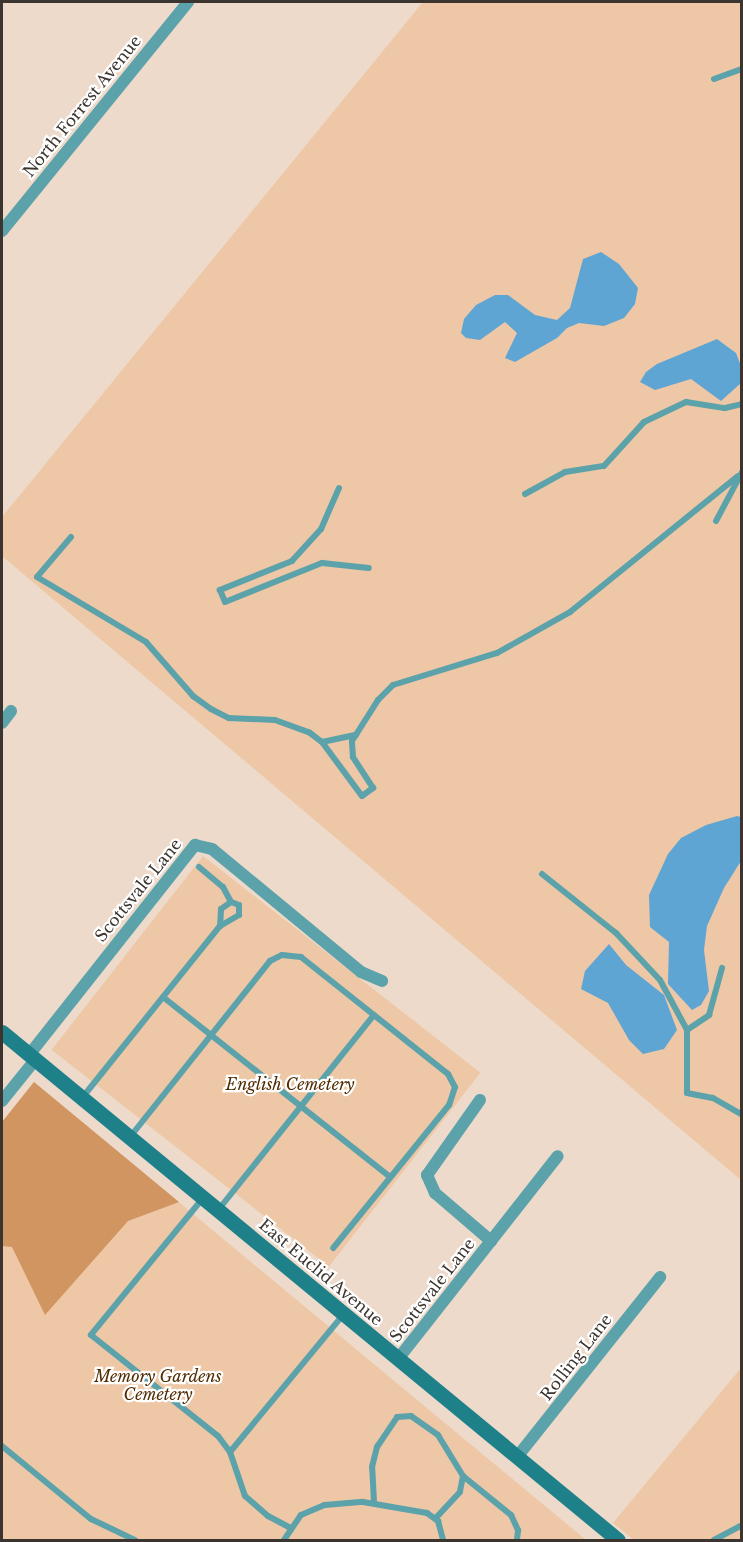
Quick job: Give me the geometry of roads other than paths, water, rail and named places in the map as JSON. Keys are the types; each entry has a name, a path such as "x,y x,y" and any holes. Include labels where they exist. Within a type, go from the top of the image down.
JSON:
{"main road":[{"name":"East Euclid Avenue","path":"2,1032 618,1540"}],"street":[{"name":"North Forrest Avenue","path":"2,231 188,2"},
{"path":"2,723 11,711"},
{"name":"Scottsvale Lane","path":"32,1057 195,845 212,849 361,972 382,981"},
{"path":"2,1101 32,1057"},
{"name":"Scottsvale Lane","path":"480,1100 427,1175 435,1193 491,1241"},
{"name":"Scottsvale Lane","path":"398,1359 558,1156"},
{"name":"Rolling Lane","path":"517,1457 660,1277"}],"lane":[{"path":"714,79 741,69"},
{"path":"525,494 565,472 604,466 644,422 686,402 725,408 741,404"},
{"path":"716,521 740,474"},
{"path":"71,537 37,578 146,642 193,696 211,709 229,718 285,723 322,742 362,796 374,788 353,757 356,735 378,700 393,685 497,653 570,612 740,474"},
{"path":"339,488 321,529 292,561 220,590 225,602 322,563 369,568"},
{"path":"322,742 356,735"},
{"path":"81,1098 220,926 239,915 239,905 231,902 223,887 199,867"},
{"path":"542,874 616,933 652,972 687,1030 687,1093 713,1098 741,1115"},
{"path":"220,926 221,909 231,902"},
{"path":"129,1137 270,961 282,955 301,957 448,1074 456,1087 454,1098 333,1248"},
{"path":"687,1030 709,1015 722,968"},
{"path":"163,997 390,1177"},
{"path":"218,1210 374,1015"},
{"path":"203,1198 92,1335 206,1426 230,1452 245,1496 261,1511 289,1527"},
{"path":"230,1452 344,1314"},
{"path":"374,1502 374,1457 392,1422 401,1415 419,1419 438,1435 463,1476 511,1515 518,1530 517,1540"},
{"path":"2,1446 91,1519 135,1540"},
{"path":"436,1518 460,1492 463,1476"},
{"path":"284,1540 289,1527 301,1515 326,1505 374,1502 436,1518"},
{"path":"436,1518 443,1540"},
{"path":"714,1540 741,1525"}],"water":[{"path":"601,252 619,264 638,288 635,304 624,318 604,326 579,323 567,328 557,338 515,362 505,358 517,333 505,322 480,340 466,338 461,333 464,319 476,305 495,295 508,295 535,315 557,320 570,308 583,259"},
{"path":"717,339 736,353 741,366 741,383 721,401 691,379 655,390 640,382 646,372 657,364"},
{"path":"737,816 741,817 741,861 724,888 707,926 704,950 709,991 701,1005 692,1010 668,984 669,942 650,927 649,895 668,854 681,838 706,825"},
{"path":"609,944 626,965 664,995 677,1030 664,1049 643,1054 629,1040 608,1003 581,989 585,971"}],"park label":[{"name":"English Cemetery","path":"290,1084"},
{"name":"Memory Gardens Cemetery","path":"158,1385"}]}
